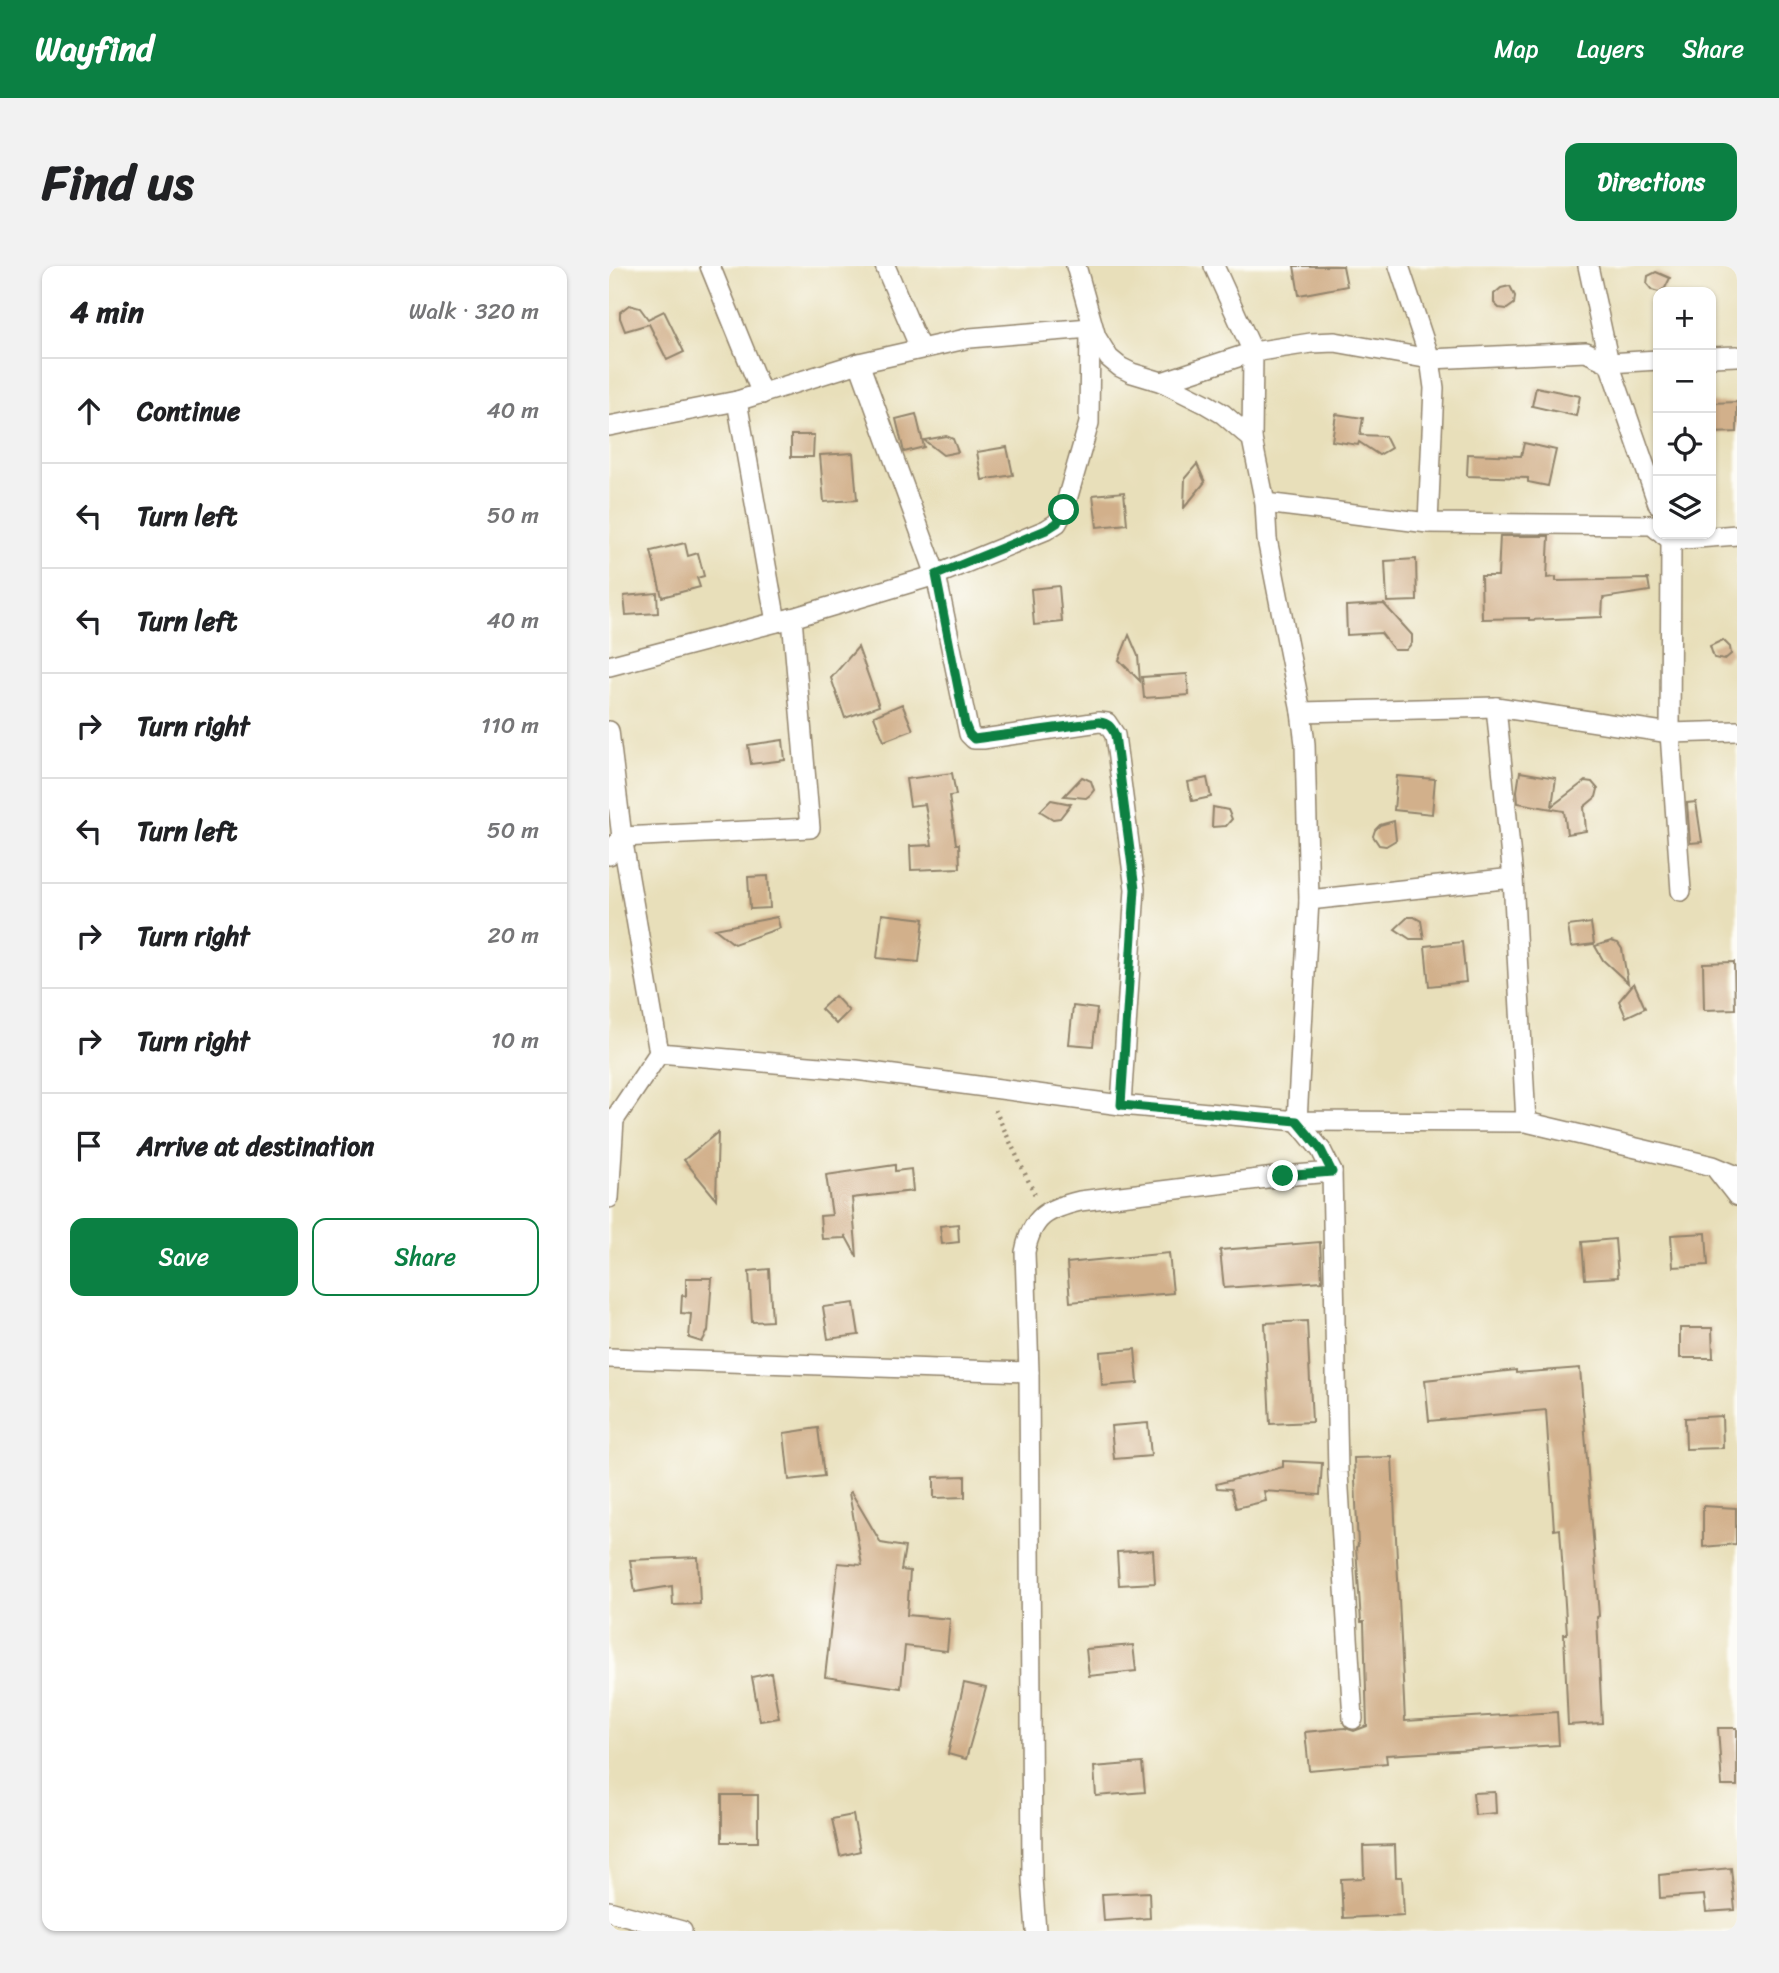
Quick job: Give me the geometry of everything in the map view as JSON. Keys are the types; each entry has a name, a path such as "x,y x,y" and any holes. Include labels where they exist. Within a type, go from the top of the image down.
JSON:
{"street":[{"path":"709,266 762,394"},
{"path":"884,266 920,348"},
{"path":"609,666 784,620 936,575 1057,523 1064,510 1089,423 1093,332 1076,266"},
{"path":"1215,266 1253,352 1252,439 1265,503 1267,539 1305,744 1309,900 1297,1121 1321,1150 1332,1172 1339,1473 1353,1719"},
{"path":"1399,266 1430,359 1434,388 1427,523"},
{"path":"1587,266 1609,363 1653,490"},
{"path":"609,426 737,401 859,363 970,338 1093,332"},
{"path":"1093,332 1109,358 1120,367 1162,382 1223,414 1252,439"},
{"path":"1162,382 1253,352 1311,343 1335,342 1430,359 1586,352 1609,363 1653,360"},
{"path":"1716,357 1737,356"},
{"path":"859,363 936,575 969,734 974,739 1099,722 1107,723 1115,735 1135,889 1121,1105"},
{"path":"622,837 810,828 784,620 737,401"},
{"path":"1265,503 1427,523 1653,525"},
{"path":"1716,535 1737,535"},
{"path":"1665,539 1670,733 1681,891"},
{"path":"1301,712 1496,707 1670,733 1737,731"},
{"path":"1496,707 1513,878 1526,1122"},
{"path":"609,731 622,837 659,1053 612,1121 609,1198"},
{"path":"609,855 622,837"},
{"path":"1309,900 1513,878"},
{"path":"659,1053 856,1070 1121,1105 1297,1121 1526,1122 1713,1166 1737,1176"},
{"path":"1713,1166 1737,1196"},
{"path":"1036,1931 1032,1878 1029,1372 1025,1252 1034,1226 1044,1214 1058,1206 1080,1201 1332,1172"},
{"path":"609,1359 1029,1372"},
{"path":"609,1911 682,1931"}],"path":[{"path":"989,1102 1044,1214"}],"building":[{"path":"1294,266 1343,266 1347,286 1299,295"},
{"path":"1656,272 1670,278 1666,287 1653,287 1653,290 1647,284 1648,276"},
{"path":"1510,286 1515,296 1514,304 1507,309 1499,308 1494,303 1494,294 1501,288"},
{"path":"629,305 640,308 648,319 664,311 684,352 667,360 649,324 625,331 620,312"},
{"path":"1536,387 1580,396 1576,416 1532,406"},
{"path":"1737,402 1737,432 1716,433 1716,403"},
{"path":"916,414 924,447 904,452 896,419"},
{"path":"1336,414 1363,418 1360,435 1385,436 1391,448 1379,455 1359,442 1358,445 1332,441"},
{"path":"791,435 814,435 813,457 791,457"},
{"path":"946,436 953,439 958,452 943,455 924,440"},
{"path":"1524,443 1556,450 1548,486 1528,482 1528,478 1467,476 1468,454 1521,456"},
{"path":"1007,447 1013,475 982,480 977,452"},
{"path":"853,453 857,500 824,502 820,455"},
{"path":"1197,464 1205,482 1184,508 1185,478"},
{"path":"1124,492 1127,524 1097,527 1093,495"},
{"path":"1500,536 1549,536 1547,578 1556,577 1556,581 1648,579 1650,591 1603,598 1602,617 1482,619 1481,576 1498,576"},
{"path":"685,543 688,556 698,553 704,576 697,578 700,587 662,597 651,551"},
{"path":"1416,559 1417,601 1387,602 1385,561"},
{"path":"1059,586 1062,622 1034,625 1031,589"},
{"path":"657,593 658,613 626,615 624,596"},
{"path":"1384,604 1412,635 1412,643 1406,650 1394,650 1381,633 1347,635 1346,606"},
{"path":"1129,635 1138,656 1140,681 1119,660"},
{"path":"1723,640 1730,647 1731,654 1724,660 1714,658 1710,646"},
{"path":"858,647 879,706 845,718 831,678"},
{"path":"1187,674 1189,695 1144,698 1142,677"},
{"path":"902,704 913,730 884,741 874,716"},
{"path":"783,740 785,760 751,764 748,745"},
{"path":"1520,772 1556,778 1552,806 1585,781 1592,782 1598,789 1596,797 1584,807 1586,831 1567,834 1564,811 1518,803"},
{"path":"952,773 956,795 949,796 956,844 959,844 960,868 911,870 910,846 932,845 925,804 910,806 906,779"},
{"path":"1397,776 1435,779 1432,814 1394,810"},
{"path":"1082,777 1091,781 1094,790 1090,795 1086,798 1064,796"},
{"path":"1207,778 1211,797 1192,801 1188,782"},
{"path":"1051,800 1071,804 1060,818 1053,819 1040,811"},
{"path":"1696,802 1702,842 1690,843 1687,803"},
{"path":"1213,807 1228,810 1232,819 1226,826 1212,827"},
{"path":"1394,821 1396,840 1386,846 1379,845 1373,836 1375,830 1380,825"},
{"path":"768,876 770,908 750,909 748,877"},
{"path":"882,914 924,919 919,962 877,958"},
{"path":"777,917 780,928 734,944 715,929"},
{"path":"1408,917 1421,921 1424,939 1410,939 1395,929"},
{"path":"1591,923 1594,944 1571,947 1568,926"},
{"path":"1611,941 1618,943 1622,949 1628,983 1603,960 1595,946"},
{"path":"1462,942 1466,982 1429,986 1425,946"},
{"path":"1734,962 1735,1009 1704,1010 1703,963"},
{"path":"1634,983 1645,1008 1626,1017 1619,1001"},
{"path":"835,996 849,1011 836,1024 821,1009"},
{"path":"1073,1006 1097,1009 1093,1046 1069,1044"},
{"path":"718,1132 716,1199 684,1160"},
{"path":"895,1165 895,1171 911,1169 913,1191 852,1198 857,1257 845,1235 845,1238 822,1239 820,1216 832,1215 826,1175"},
{"path":"958,1224 959,1242 942,1244 940,1226"},
{"path":"1706,1233 1708,1265 1673,1267 1671,1235"},
{"path":"1615,1239 1618,1277 1585,1279 1582,1242"},
{"path":"1320,1242 1322,1281 1224,1288 1220,1250"},
{"path":"1169,1253 1173,1293 1070,1302 1067,1263"},
{"path":"769,1269 772,1321 752,1322 749,1271"},
{"path":"686,1278 712,1278 708,1331 702,1342 689,1338 691,1314 681,1313 682,1295 686,1296"},
{"path":"854,1303 859,1335 828,1339 823,1307"},
{"path":"1307,1321 1312,1422 1270,1424 1265,1323"},
{"path":"1680,1328 1712,1328 1713,1358 1680,1358"},
{"path":"1135,1349 1138,1383 1102,1386 1100,1352"},
{"path":"1580,1368 1599,1616 1602,1723 1568,1725 1564,1634 1567,1634 1560,1529 1554,1530 1546,1410 1429,1421 1425,1380 1516,1370 1516,1373"},
{"path":"1722,1416 1723,1448 1686,1449 1685,1418"},
{"path":"1148,1423 1151,1456 1114,1459 1111,1426"},
{"path":"818,1428 824,1476 789,1480 784,1433"},
{"path":"1392,1457 1405,1721 1557,1712 1559,1745 1386,1755 1387,1763 1309,1770 1305,1732 1345,1728 1354,1731 1367,1726 1364,1622 1361,1622 1356,1547 1354,1458"},
{"path":"1283,1461 1322,1463 1320,1495 1264,1491 1266,1501 1236,1508 1231,1489 1217,1488 1216,1484 1283,1467"},
{"path":"965,1476 965,1497 934,1498 934,1477"},
{"path":"851,1492 881,1543 905,1547 901,1570 910,1571 907,1615 950,1619 947,1651 905,1646 901,1688 825,1677 838,1563 862,1565 849,1493"},
{"path":"1703,1506 1736,1508 1736,1544 1703,1547"},
{"path":"1153,1550 1155,1583 1119,1585 1117,1552"},
{"path":"698,1557 700,1604 673,1605 672,1586 635,1592 630,1560"},
{"path":"1133,1645 1136,1671 1089,1676 1086,1649"},
{"path":"771,1673 779,1718 760,1721 752,1677"},
{"path":"964,1683 986,1688 966,1759 948,1754"},
{"path":"1718,1728 1737,1728 1737,1786 1722,1786"},
{"path":"1142,1763 1145,1792 1096,1796 1094,1767"},
{"path":"1495,1792 1496,1813 1475,1815 1473,1793"},
{"path":"722,1795 758,1795 758,1842 722,1842"},
{"path":"853,1815 860,1851 840,1856 832,1819"},
{"path":"1395,1845 1396,1877 1402,1877 1404,1915 1343,1918 1341,1879 1364,1878 1363,1846"},
{"path":"1731,1868 1735,1910 1706,1912 1704,1895 1660,1898 1659,1875"},
{"path":"1149,1892 1150,1918 1104,1921 1102,1894"}],"route":[{"path":"1064,510 1057,523 1046,530 936,575 965,724 974,739 1099,722 1112,727 1135,889 1121,1105 1297,1121 1321,1150 1332,1172 1283,1176"}]}
